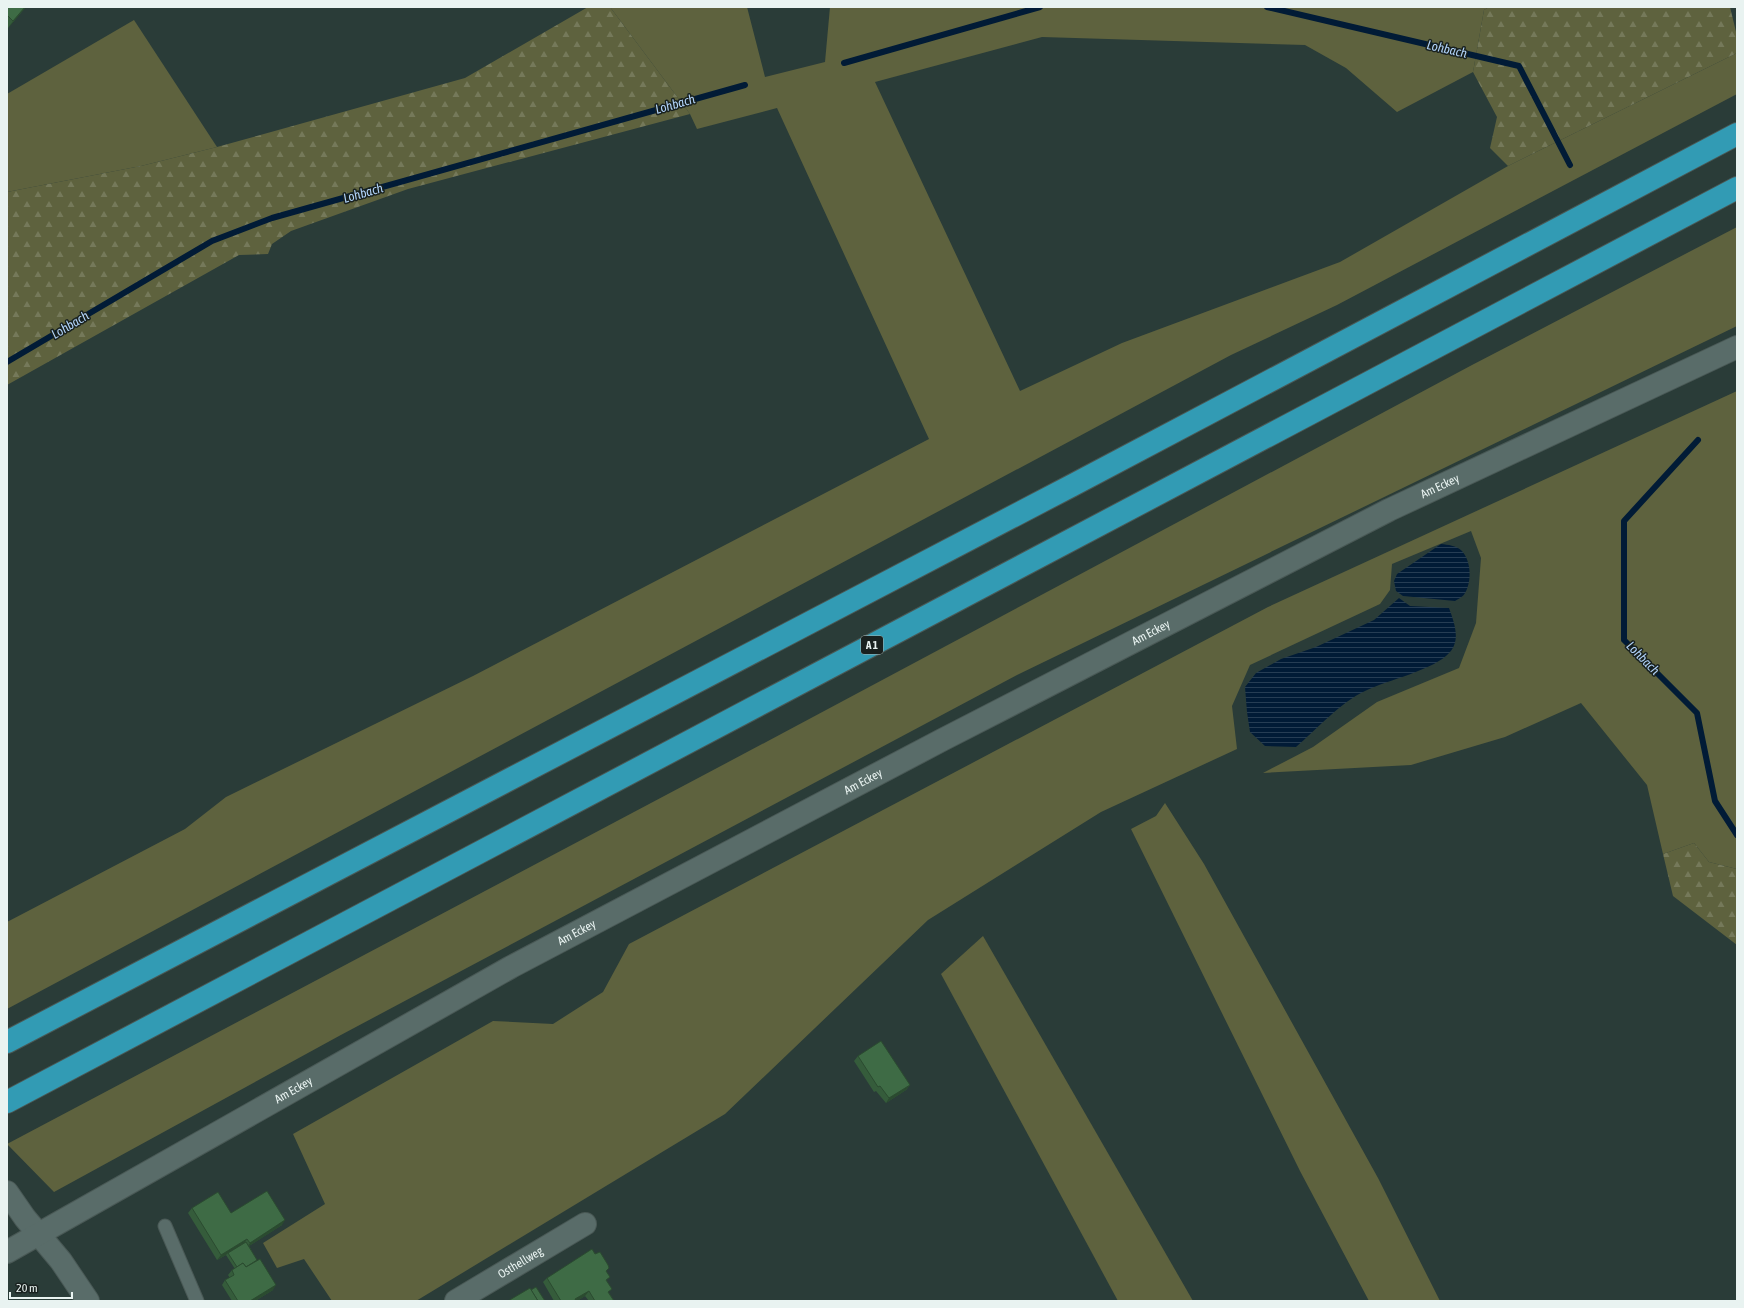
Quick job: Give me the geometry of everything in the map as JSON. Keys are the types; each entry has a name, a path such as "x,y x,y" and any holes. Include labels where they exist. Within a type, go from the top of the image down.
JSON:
{"highway":[{"path":"7,1042 1071,486 1737,134"},
{"name":"A 1","path":"7,1102 1737,188"}],"street":[{"name":"Am Eckey","path":"7,1252 38,1233 246,1118 511,967 935,744 1389,510 1737,347"},
{"path":"7,1192 25,1218 61,1261 88,1301"},
{"name":"Osthellweg","path":"456,1301 585,1224"}],"lane":[{"path":"165,1226 197,1301"}],"green space":[{"path":"588,7 610,7 690,114 408,189 291,231 272,244 268,254 239,255 7,385 7,192 141,166 217,147 465,78"},
{"path":"610,7 747,7 765,77 825,62 830,7 1489,7 1484,10 1473,72 1397,112 1346,68 1305,45 1042,37 875,82 1020,391 1122,343 1340,262 1508,166 1737,53 1737,94 1337,305 1231,355 7,1009 7,922 185,829 226,797 473,676 929,439 777,108 697,129 690,114"},
{"path":"1489,7 1730,7 1737,36 1737,53 1508,166 1490,148 1497,117 1473,72 1484,10"},
{"path":"134,20 217,147 141,166 7,192 7,94"},
{"path":"1737,227 1737,326 1017,675 339,1036 54,1192 7,1144 768,741 1472,365"},
{"path":"1737,391 1737,869 1709,862 1694,843 1663,854 1647,785 1581,703 1505,737 1411,765 1263,773 1313,747 1377,702 1459,668 1476,623 1481,558 1471,531 1392,564 1390,590 1380,604 1250,665 1232,706 1237,749 1101,812 928,920 725,1114 416,1301 332,1301 304,1259 277,1268 263,1243 325,1204 293,1134 493,1021 553,1024 603,992 629,944 1268,607"},
{"path":"1165,803 1204,864 1378,1178 1440,1301 1369,1301 1300,1171 1131,829 1156,816"},
{"path":"1694,843 1709,862 1737,869 1737,945 1673,896 1663,854"},
{"path":"983,936 1193,1301 1118,1301 941,974"}],"water":[{"path":"1441,544 1460,549 1465,555 1469,566 1470,577 1463,596 1455,601 1403,596 1396,591 1394,581 1397,574"},
{"path":"1399,598 1410,606 1449,608 1456,630 1455,642 1450,652 1433,664 1374,687 1356,696 1338,709 1296,747 1265,746 1250,732 1245,687 1256,673 1281,659 1316,647 1374,620"}],"building":[{"path":"7,7 25,7 13,21 7,15"},
{"path":"881,1041 910,1085 889,1098 880,1086 878,1087 858,1056"},
{"path":"267,1191 285,1220 250,1243 247,1239 221,1255 192,1208 218,1192 231,1213"},
{"path":"246,1242 257,1260 246,1267 243,1263 237,1267 228,1253"},
{"path":"592,1249 595,1254 600,1252 608,1265 609,1268 606,1271 610,1277 606,1280 612,1289 608,1292 614,1301 595,1301 589,1291 575,1299 576,1301 561,1301 547,1278"},
{"path":"260,1259 276,1285 250,1301 238,1301 225,1280 234,1275 232,1270 243,1263 246,1267"},
{"path":"536,1287 545,1301 538,1301 531,1290"},
{"path":"530,1288 538,1301 508,1301"}],"waterway":[{"name":"Lohbach","path":"844,63 1040,7"},
{"name":"Lohbach","path":"1267,7 1519,66 1570,165"},
{"name":"Lohbach","path":"7,362 212,241 272,218 745,85"},
{"name":"Lohbach","path":"1698,440 1624,521 1624,640 1697,713 1715,801 1737,835"}]}
